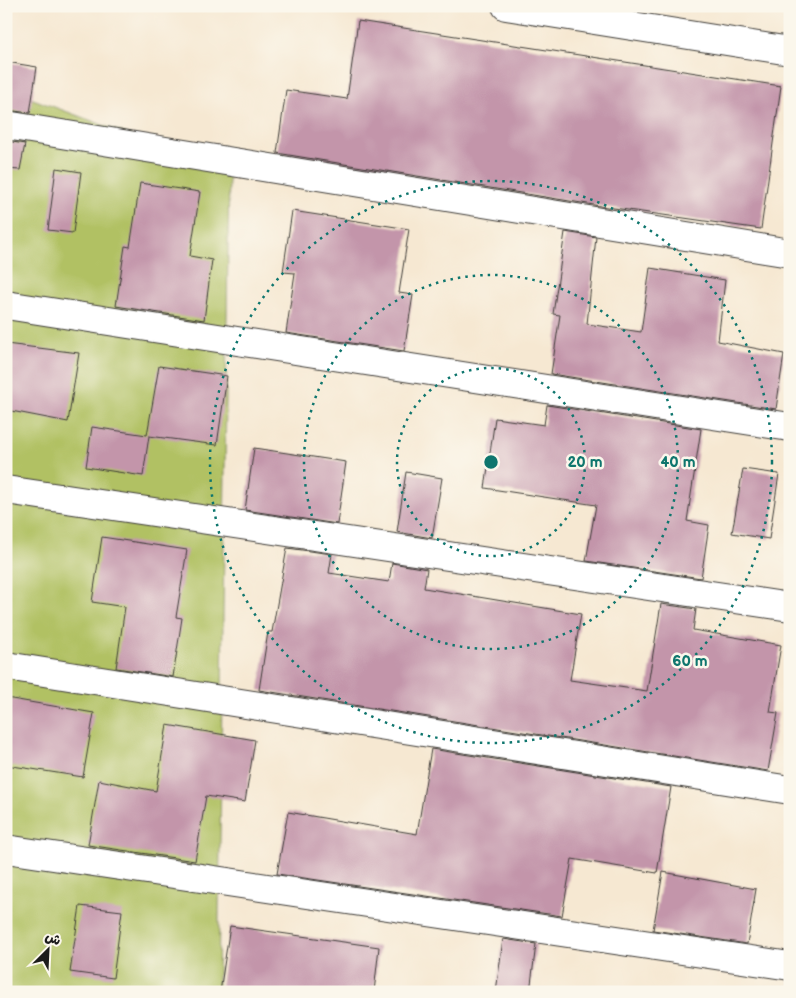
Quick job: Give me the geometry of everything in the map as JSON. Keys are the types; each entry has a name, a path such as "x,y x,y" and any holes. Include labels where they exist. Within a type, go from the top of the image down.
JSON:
{"street":[{"path":"506,6 790,52"},
{"path":"6,125 790,253"},
{"path":"6,305 790,426"},
{"path":"6,490 790,607"},
{"path":"6,666 790,790"},
{"path":"6,849 790,966"}],"green space":[{"path":"6,89 229,172 218,992 6,992"}],"building":[{"path":"358,21 781,86 761,229 600,206 277,153 286,90 347,99"},
{"path":"6,62 37,67 30,113 6,110"},
{"path":"6,141 25,144 20,170 6,169"},
{"path":"56,168 81,172 73,233 48,230"},
{"path":"140,183 200,192 190,256 212,260 204,320 116,306 125,246 130,247"},
{"path":"292,211 409,229 399,293 413,295 404,351 286,333 295,273 283,272"},
{"path":"565,232 596,237 587,324 641,332 650,268 725,280 718,341 784,354 776,409 551,374 560,315 553,314"},
{"path":"6,344 79,353 68,422 6,410"},
{"path":"159,366 227,376 217,445 149,436 143,476 86,467 92,427 147,435"},
{"path":"547,405 701,429 687,521 709,525 701,578 586,561 596,505 485,488 495,418 544,425"},
{"path":"254,448 346,462 337,524 245,510"},
{"path":"743,469 779,474 769,539 732,533"},
{"path":"406,472 442,478 432,538 397,532"},
{"path":"102,537 187,550 176,617 182,618 173,677 116,668 125,607 92,602"},
{"path":"287,548 332,554 329,573 389,582 392,563 427,569 424,588 581,614 570,680 647,691 661,604 696,609 693,630 781,645 770,712 778,713 768,771 259,690 268,632 272,632"},
{"path":"6,698 94,713 83,777 6,765"},
{"path":"167,725 255,740 245,802 206,796 195,861 88,845 99,780 156,791"},
{"path":"431,749 671,787 657,873 572,859 562,916 277,874 288,812 417,834"},
{"path":"663,872 756,889 747,944 653,930"},
{"path":"80,906 122,911 113,978 70,972"},
{"path":"230,926 379,947 374,992 220,992"},
{"path":"503,939 536,944 530,992 496,992"}]}
